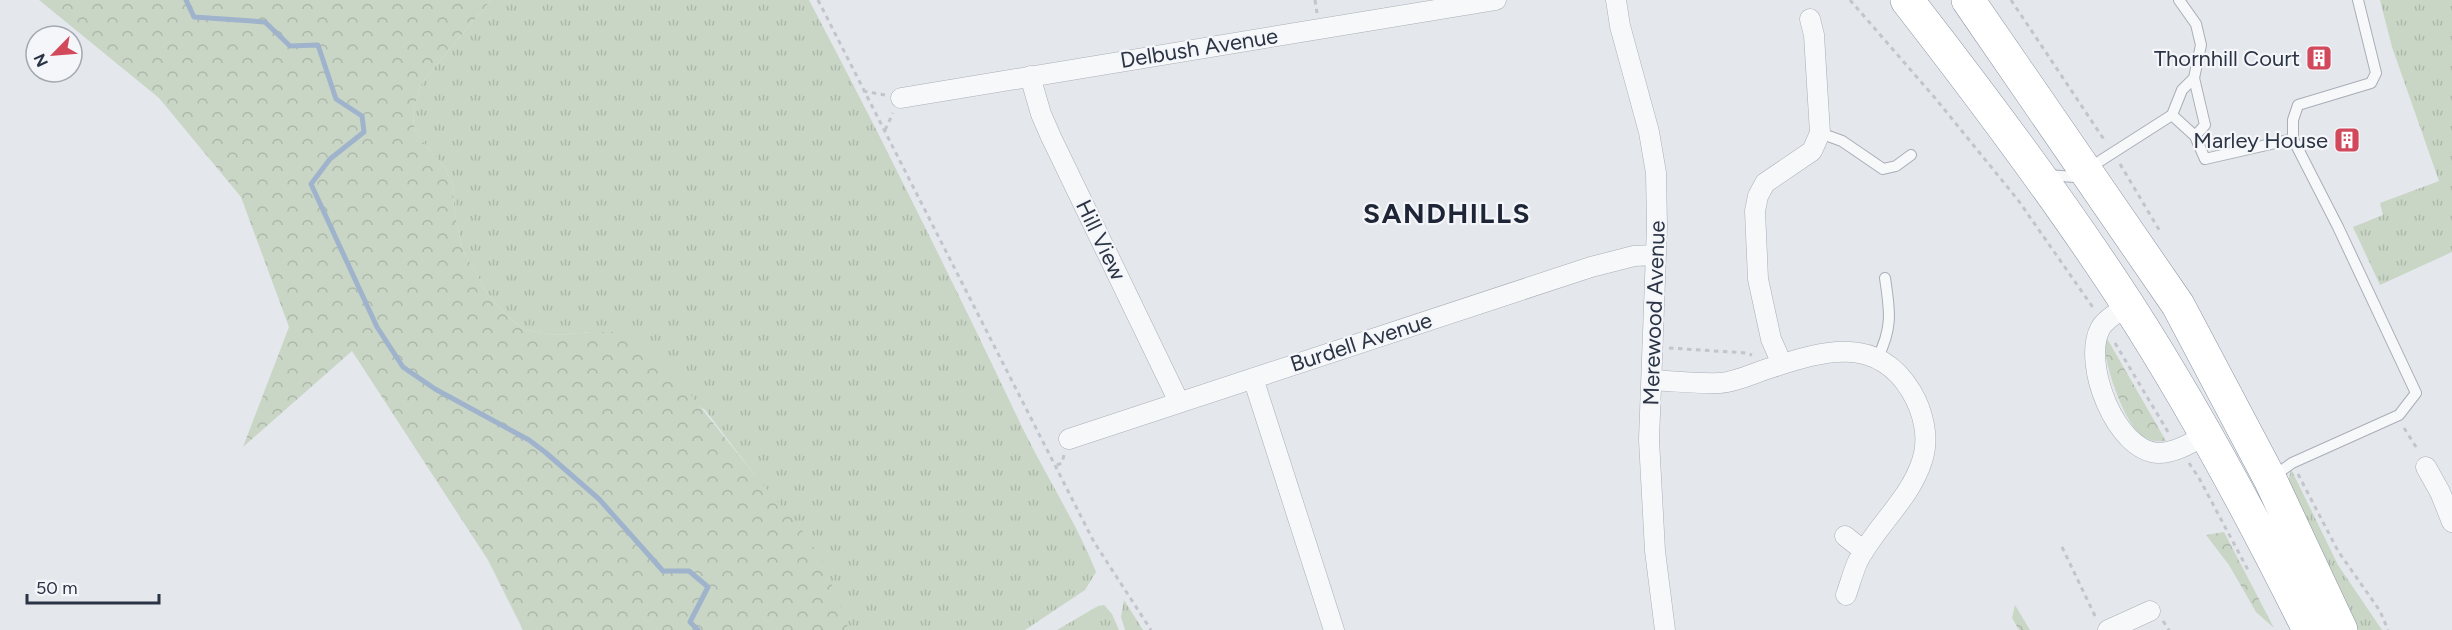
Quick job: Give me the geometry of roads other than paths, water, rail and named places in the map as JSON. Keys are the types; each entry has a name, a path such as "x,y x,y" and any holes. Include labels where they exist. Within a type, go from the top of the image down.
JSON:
{"highway":[{"path":"1907,0 2038,175 2116,315 2192,442 2248,511 2329,626"},
{"path":"1968,0 2178,305 2285,477 2329,626"}],"street":[{"name":"Delbush Avenue","path":"901,98 1497,0"},
{"name":"Merewood Avenue","path":"1616,0 1653,154 1657,193 1649,440 1653,517 1665,630"},
{"path":"1779,365 1758,279 1755,211 1758,196 1765,183 1812,151 1820,133 1814,35 1810,19"},
{"name":"Hill View","path":"1030,76 1041,114 1051,137 1179,402"},
{"name":"Burdell Avenue","path":"1069,439 1591,267 1634,256 1655,255"},
{"path":"2116,315 2096,339 2097,374 2105,398 2119,425 2126,436 2143,450 2157,453 2170,452 2192,442"},
{"path":"1652,380 1720,383 1832,351 1848,350 1877,359 1897,374 1914,397 1923,423 1925,451 1916,476 1858,561 1846,595"},
{"path":"1253,378 1334,630"},
{"path":"2426,467 2451,517"},
{"path":"1845,536 1864,551"},
{"path":"2102,625 2150,610"}],"lane":[{"path":"2179,0 2196,24 2201,45 2194,78 2205,125 2195,136"},
{"path":"2285,477 2292,463 2399,415 2416,393 2338,228 2293,140 2293,120 2298,105 2372,83 2376,73 2358,0"},
{"path":"2038,175 2074,177 2172,115 2182,90 2194,78"},
{"path":"2172,115 2195,136 2205,159 2293,140"},
{"path":"1820,133 1842,141 1883,169 1896,166 1911,154"},
{"path":"1877,359 1887,339 1890,310 1886,278"}],"waterway":[{"path":"186,0 194,17 265,22 290,46 318,45 336,99 362,116 364,132 330,159 311,184 377,327 403,367 435,389 529,440 599,499 663,571 689,571 708,587 690,622 698,630"}],"place":[{"name":"Thornhill Court","path":"2319,58"},
{"name":"Marley House","path":"2347,140"}],"district":[{"name":"SANDHILLS","path":"1447,213"}]}
